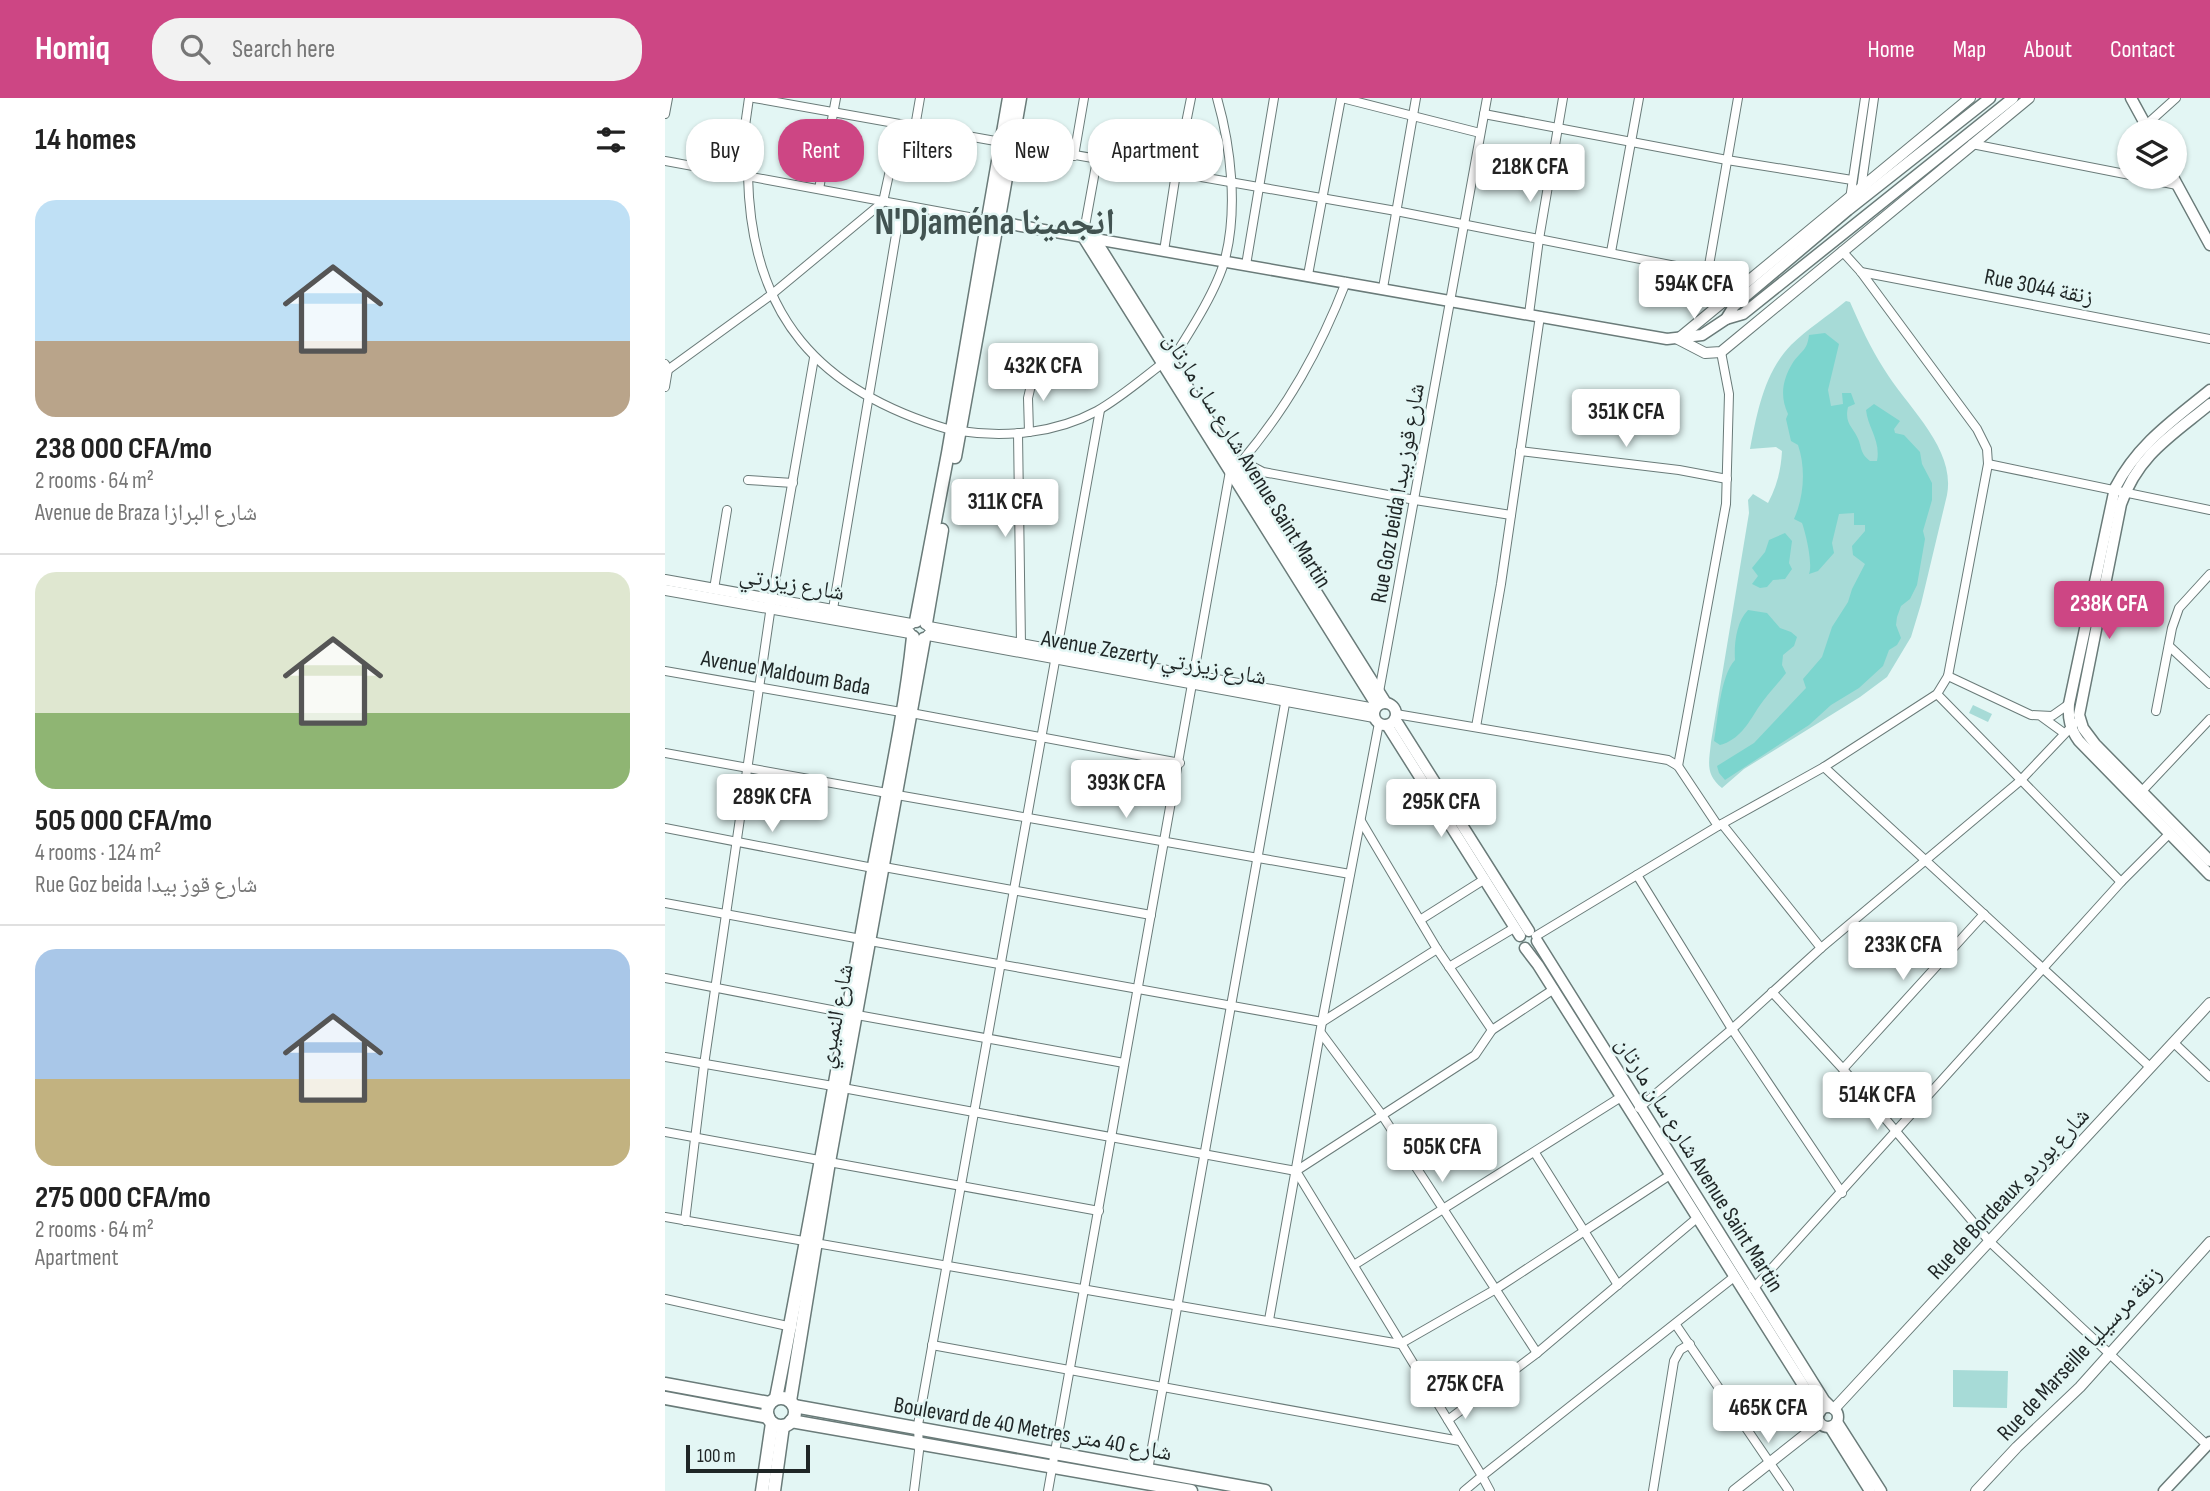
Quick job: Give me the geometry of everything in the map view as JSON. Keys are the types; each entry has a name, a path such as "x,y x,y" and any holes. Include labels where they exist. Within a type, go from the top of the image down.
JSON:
{"main road":[{"path":"1008,119 1009,98"},
{"path":"1013,119 1020,98"},
{"path":"1727,319 1734,306 1848,210 1855,200 1990,98"},
{"path":"994,221 1451,300 1641,336 1678,339 1702,335 1727,319 1743,314 2013,98"},
{"path":"2131,98 2143,119"},
{"name":"شارع النميري","path":"782,1402 1000,182"},
{"path":"2179,189 2210,245"},
{"name":"شارع سان مارتان Avenue Saint Martin","path":"1083,237 1237,466 1379,692 1384,714 1485,879 1527,934 1532,948 1525,948 1554,989 1870,1491"},
{"name":"شارع سان مارتان Avenue Saint Martin","path":"1095,239 1167,361"},
{"path":"2210,390 2133,457 2120,490 2069,704 2072,726 2079,741 2210,875"},
{"path":"2072,726 2079,705 2120,490 2141,464 2210,404"},
{"name":"شارع سان مارتان Avenue Saint Martin","path":"1237,466 1352,669 1527,934 1824,1400 1833,1408"},
{"path":"2072,726 2083,728 2095,744 2210,861"},
{"name":"شارع النميري","path":"782,1402 792,1327 811,1243"},
{"name":"Boulevard de 40 Metres شارع 40 متر","path":"665,1384 782,1402 917,1428 1191,1491"},
{"name":"Boulevard de 40 Metres شارع 40 متر","path":"665,1398 778,1422 919,1444 1148,1470 1265,1491"},
{"path":"778,1422 795,1414 782,1402"},
{"path":"762,1491 782,1402"},
{"path":"1827,1421 1823,1408 1833,1408"},
{"name":"شارع سان مارتان Avenue Saint Martin","path":"1827,1421 1881,1491"},
{"path":"774,1491 778,1422"},
{"path":"2164,1491 2209,1443"}],"street":[{"path":"665,114 668,98"},
{"path":"747,119 751,98 878,120"},
{"path":"819,189 836,98"},
{"path":"916,119 920,98"},
{"path":"1084,98 1074,156 1088,158"},
{"path":"1187,119 1191,98"},
{"path":"749,182 754,238 771,295 789,326 814,358 868,398 913,419 955,431 982,435 1029,432 1055,427 1100,410 1167,361 1213,287 1224,261 1231,183 1229,148 1217,98"},
{"path":"1246,265 1274,98"},
{"path":"1308,275 1341,98 1480,133"},
{"path":"1383,288 1416,98"},
{"name":"Rue Goz beida شارع قوز بيدا","path":"1379,692 1487,98"},
{"path":"1476,727 1520,451 1535,315 1539,239 1563,98"},
{"path":"1611,252 1639,98"},
{"path":"1708,271 1738,98"},
{"path":"1855,200 1852,180 1865,98"},
{"path":"1874,98 1861,189 1855,200 1747,280 1678,339 1705,353 1721,352 2029,98"},
{"path":"1861,189 1970,98"},
{"path":"2156,119 2176,98"},
{"path":"1484,114 1727,160 1852,180"},
{"path":"1972,144 2117,172"},
{"path":"665,161 686,165"},
{"path":"764,179 994,221"},
{"path":"665,387 666,368 771,295 883,202 887,182"},
{"path":"1083,237 1093,182"},
{"path":"1164,251 1175,182"},
{"path":"1223,182 1396,211 1747,280"},
{"path":"832,609 901,205"},
{"path":"1449,967 1527,934 1637,875 1824,767 1937,694 1948,677 1987,464 1987,449 1977,429 1861,272 1842,251"},
{"name":"Rue 3044 زنقة","path":"1861,272 2210,339"},
{"path":"1048,1491 1137,988 1237,466 1259,440 1310,366 1346,282"},
{"path":"1678,766 1726,504 1729,394 1721,352"},
{"path":"685,1220 772,604 814,358"},
{"path":"1029,432 1028,398 1034,372"},
{"path":"913,1491 919,1444 917,1428 1100,410"},
{"path":"1018,433 1021,645"},
{"path":"1520,451 1679,470 1727,479"},
{"path":"1987,464 2210,510"},
{"path":"1237,466 1415,500 1511,515"},
{"path":"748,480 793,483"},
{"path":"714,589 727,510"},
{"path":"2157,710 2179,608 2210,574"},
{"name":"شارع زيزرتي","path":"665,580 772,604 832,609 920,630"},
{"name":"شارع زيزرتي","path":"665,590 772,604 920,630"},
{"name":"Avenue Zezerty شارع زيزرتي","path":"920,630 1384,714"},
{"name":"Avenue Zezerty شارع زيزرتي","path":"920,630 1021,645 1056,655"},
{"path":"2169,646 2210,684"},
{"name":"Avenue Maldoum Bada","path":"665,671 1180,763"},
{"path":"1639,1108 1821,948 2020,781 2039,764 2072,726 2031,715 1948,677"},
{"path":"1937,694 2121,882"},
{"path":"1148,1470 1287,696"},
{"path":"2042,717 2052,716 2069,704"},
{"path":"1269,1320 1350,874 1384,714 1668,760 1678,766 1720,825 1821,948"},
{"path":"2143,790 2210,719"},
{"path":"665,753 1350,874"},
{"path":"1824,767 2150,1067"},
{"path":"1361,821 1437,949 1492,1030"},
{"path":"665,828 1151,915"},
{"path":"1753,1289 2121,882 2170,833"},
{"path":"1637,875 1732,1029 1842,1193"},
{"path":"1420,920 1485,879"},
{"path":"665,903 1322,1023 1437,949"},
{"path":"1843,1069 1984,914"},
{"path":"665,978 1124,1063"},
{"path":"665,1057 1296,1171 1475,1055 1492,1030 1554,989"},
{"path":"1772,992 1843,1069 1990,1242 2209,1443"},
{"name":"Rue de Bordeaux شارع بوردو","path":"1833,1408 2210,1003"},
{"path":"1321,1033 1382,1115 1537,1353"},
{"path":"2173,1043 2210,1077"},
{"path":"1354,1265 1621,1097"},
{"path":"665,1132 1099,1211"},
{"path":"1535,1153 1618,1285"},
{"path":"1296,1171 1490,1491"},
{"path":"665,1217 1400,1344 1496,1289 1670,1175"},
{"path":"1448,1420 1537,1353 1697,1218"},
{"name":"Rue de Marseille زنقة مرسيليا","path":"1976,1491 2017,1447 2080,1387 2210,1242"},
{"path":"1464,1491 1734,1277"},
{"path":"665,1299 792,1327"},
{"path":"1676,1325 1789,1491"},
{"path":"1653,1491 1674,1361 1681,1350 1690,1344"},
{"path":"932,1345 1460,1441"},
{"path":"1734,1491 1827,1421"}],"shaded area":[{"path":"1846,301 1850,302 1879,361 1937,444 1944,461 1948,478 1947,495 1921,604 1911,637 1887,677 1860,697 1744,769 1722,788 1713,778 1709,768 1709,756 1749,513 1748,500 1753,494 1768,503 1780,471 1782,451 1776,447 1750,449 1759,408 1768,381 1782,356 1797,339"},
{"path":"1825,333 1839,344 1828,390 1831,406 1843,404 1842,393 1851,393 1855,404 1848,407 1847,418 1862,452 1870,461 1877,461 1876,441 1866,410 1874,404 1900,421 1894,429 1895,433 1904,435 1920,452 1922,464 1932,483 1932,500 1923,531 1925,539 1917,585 1910,599 1901,606 1896,625 1901,638 1897,645 1889,650 1883,666 1859,688 1831,705 1809,725 1725,780 1717,766 1754,743 1806,688 1803,679 1822,657 1832,627 1848,602 1865,564 1853,555 1852,546 1865,531 1865,525 1854,525 1854,513 1839,514 1832,543 1834,553 1818,571 1809,574 1810,556 1802,523 1794,519 1800,501 1803,473 1801,454 1798,445 1791,441 1786,419 1788,414 1783,395 1784,383 1792,364 1807,345 1809,335"},
{"path":"1785,533 1792,541 1789,563 1792,569 1785,579 1773,580 1767,587 1760,588 1752,584 1758,576 1752,568 1765,552 1769,540"},
{"path":"1748,610 1767,613 1780,628 1797,637 1794,646 1783,655 1782,665 1786,673 1742,731 1720,745 1714,741 1720,699 1726,676 1735,660 1738,627"},
{"path":"1973,705 1992,714 1988,722 1969,713"},
{"path":"1953,1370 2008,1371 2007,1408 1953,1407"}],"district":[{"name":"N'Djaména انجمينا","path":"995,221"}]}
